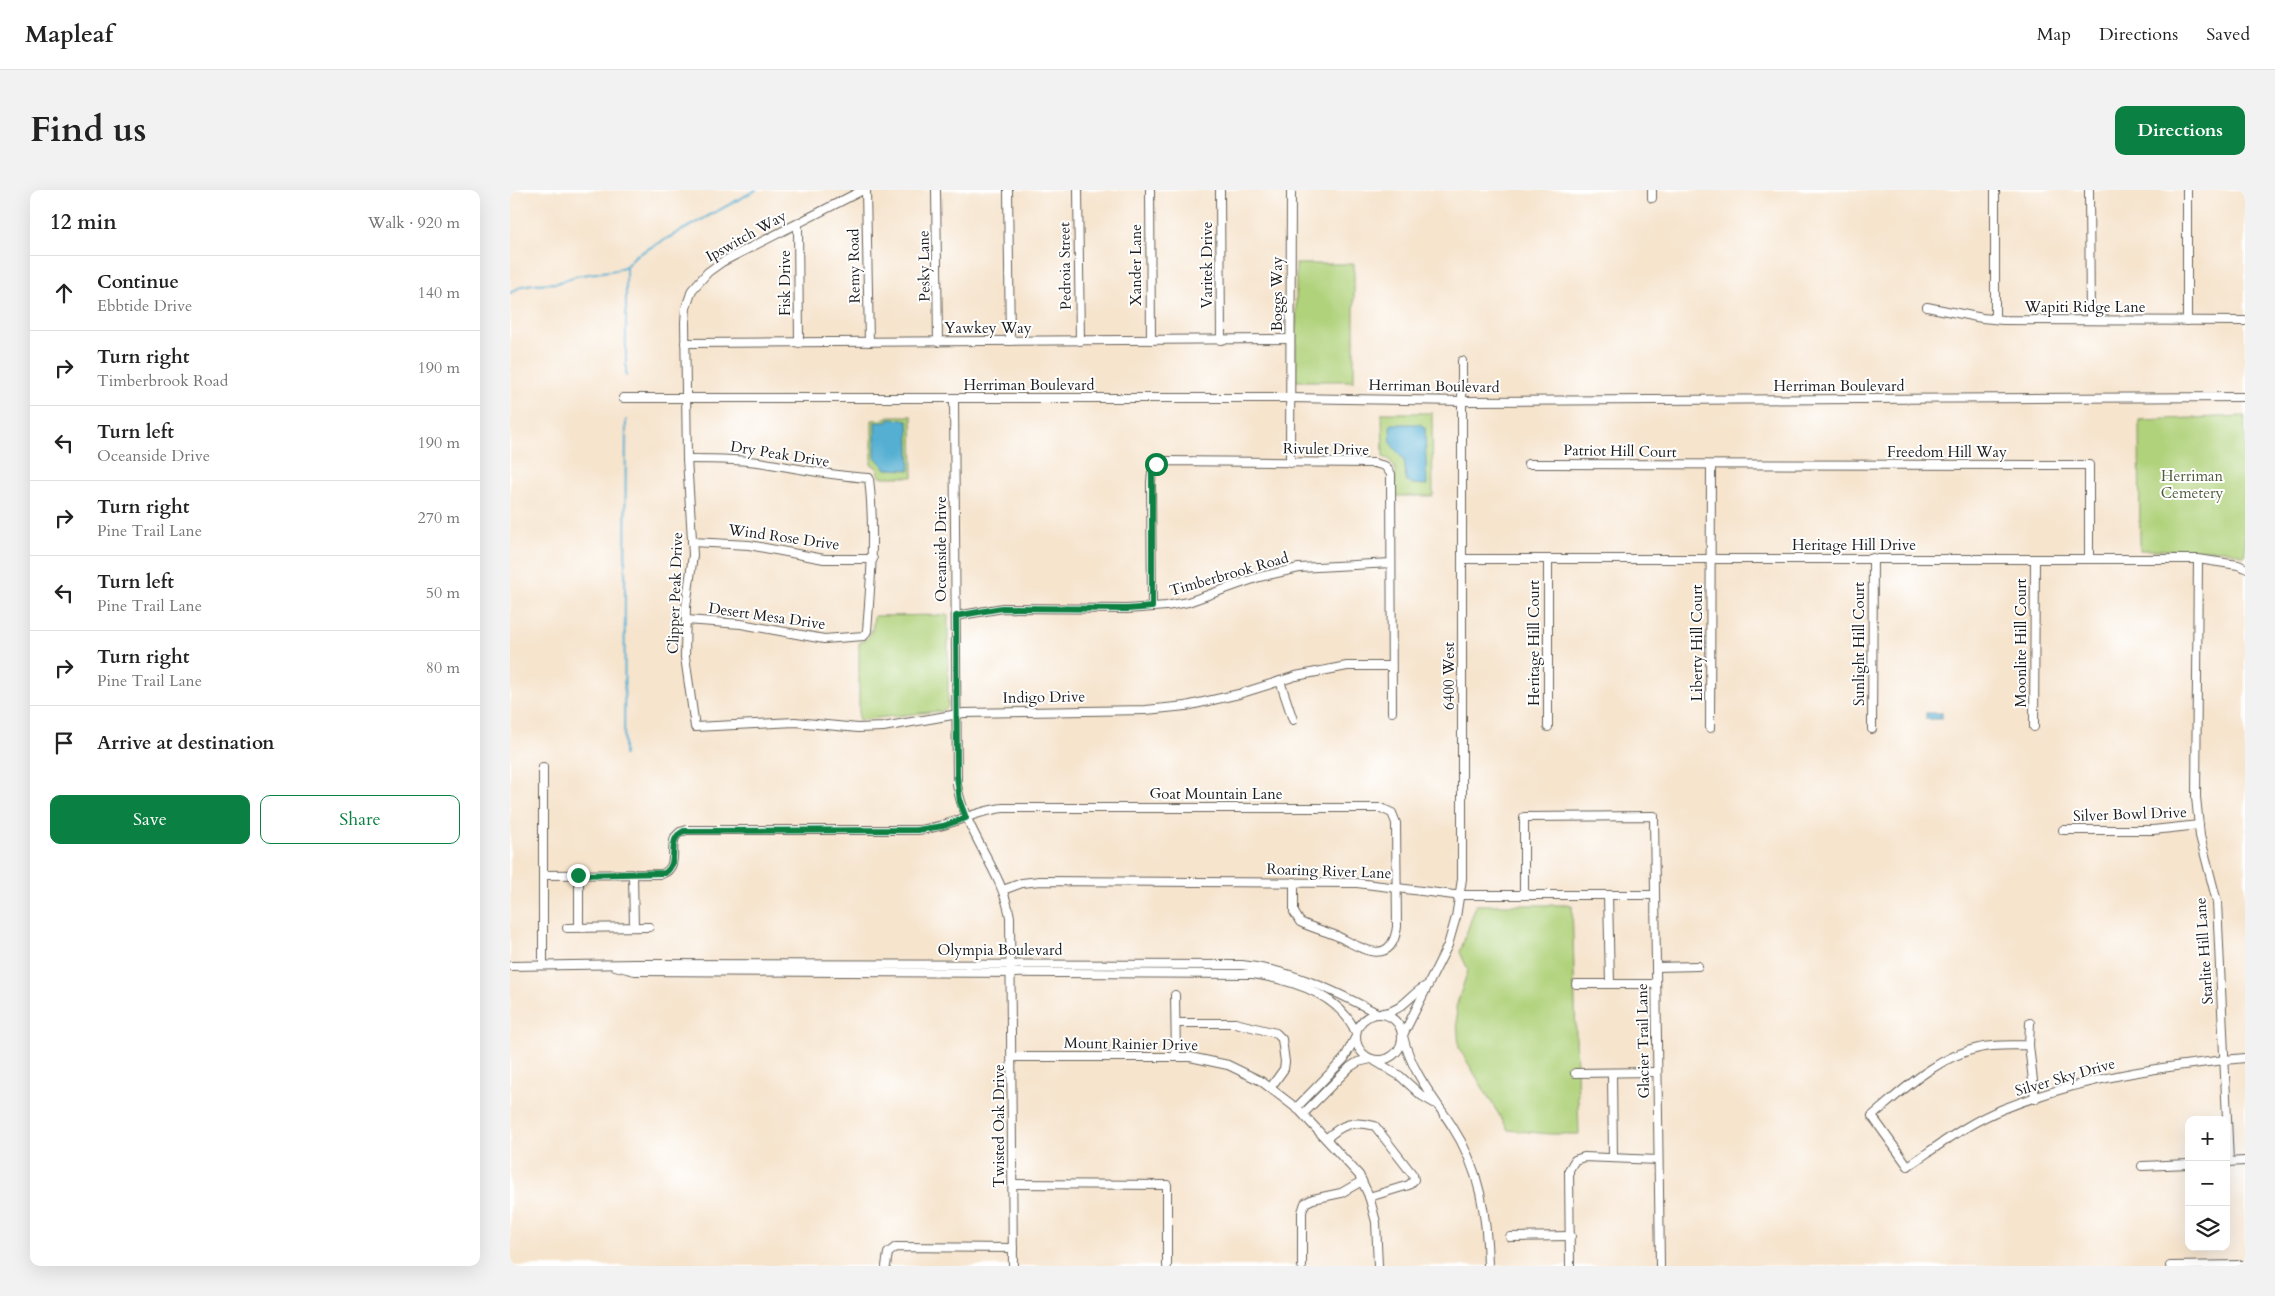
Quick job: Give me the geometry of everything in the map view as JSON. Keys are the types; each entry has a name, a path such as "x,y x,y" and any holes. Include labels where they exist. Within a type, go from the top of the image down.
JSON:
{"street":[{"name":"Ipswitch Way","path":"686,399 686,308 692,290 701,279 722,262 864,190"},
{"name":"Remy Road","path":"864,190 869,342"},
{"name":"Pesky Lane","path":"936,190 938,342"},
{"path":"1008,190 1010,341"},
{"name":"Pedroia Street","path":"1078,190 1080,341"},
{"name":"Xander Lane","path":"1150,190 1151,340"},
{"name":"Varitek Drive","path":"1220,190 1221,340"},
{"name":"Boggs Way","path":"1290,462 1291,190"},
{"path":"1995,190 1995,319"},
{"path":"2089,190 2090,320"},
{"path":"2186,190 2187,321"},
{"name":"Fisk Drive","path":"798,224 799,343"},
{"name":"Wapiti Ridge Lane","path":"1927,307 1995,319 2245,321"},
{"name":"Yawkey Way","path":"685,343 1290,339"},
{"name":"6400 West","path":"1403,1036 1448,945 1460,895 1462,870 1462,361"},
{"name":"Herriman Boulevard","path":"623,398 1290,398 1462,401 2245,397"},
{"name":"Clipper Peak Drive","path":"686,399 687,459 693,555 686,620 685,657 695,727"},
{"name":"Oceanside Drive","path":"954,399 957,786 966,818 1003,890 1010,918 1012,987"},
{"name":"Dry Peak Drive","path":"687,459 736,460 833,476 869,478"},
{"name":"Rivulet Drive","path":"1152,607 1152,472 1156,464 1164,461 1290,462 1374,463 1385,466 1390,474 1392,712"},
{"name":"Patriot Hill Court","path":"1528,464 1711,466"},
{"name":"Freedom Hill Way","path":"1711,466 2089,465 2089,558"},
{"name":"Liberty Hill Court","path":"1710,728 1711,466"},
{"name":"Desert Mesa Drive","path":"686,620 741,624 815,638 847,639 864,636 867,631 873,560 872,505 869,478"},
{"name":"Wind Rose Drive","path":"692,542 749,545 824,558 873,560"},
{"name":"Sunlight Hill Court","path":"1872,729 1873,558"},
{"name":"Heritage Hill Drive","path":"1462,559 2089,558 2198,560 2238,565 2245,568"},
{"name":"Moonlite Hill Court","path":"2034,727 2035,559"},
{"name":"Heritage Hill Court","path":"1548,560 1548,727"},
{"name":"Starlite Hill Lane","path":"2198,560 2195,763 2198,825 2217,902 2228,1161"},
{"name":"Timberbrook Road","path":"956,616 1002,608 1127,609 1152,607 1188,602 1259,577 1299,568 1391,564"},
{"name":"Indigo Drive","path":"695,727 795,722 858,728 883,728 956,714 1146,710 1195,704 1239,694 1280,681 1347,666 1391,666"},
{"path":"1280,681 1293,720"},
{"path":"542,767 543,965"},
{"name":"Goat Mountain Lane","path":"633,875 659,875 668,872 673,863 674,840 678,834 684,831 917,830 943,826 986,810 1003,808 1384,809 1392,813 1395,820 1395,935 1388,946 1374,952 1365,951 1298,920 1294,912 1294,882"},
{"name":"Glacier Trail Lane","path":"1524,895 1524,817 1654,816 1660,1266"},
{"name":"Silver Bowl Drive","path":"2063,830 2153,830 2198,825"},
{"path":"543,875 633,875 634,927"},
{"path":"579,927 580,875"},
{"name":"Roaring River Lane","path":"1003,890 1034,881 1358,882 1460,895 1655,895"},
{"path":"1608,895 1610,984"},
{"path":"568,928 649,927"},
{"name":"Olympia Boulevard","path":"510,966 635,964 1012,968 1264,975 1296,984 1326,999 1346,1014 1356,1035"},
{"name":"Olympia Boulevard","path":"1012,968 1255,966 1304,979 1379,1013"},
{"path":"1656,967 1698,966"},
{"path":"1576,984 1656,984"},
{"name":"6400 West","path":"1379,1013 1400,1008 1416,992 1428,985"},
{"name":"Twisted Oak Drive","path":"1012,987 1013,1266"},
{"path":"1175,995 1176,1056"},
{"path":"1300,1111 1344,1059 1362,1020 1379,1013 1394,1019 1400,1026 1412,1064 1429,1090 1434,1103 1460,1138 1476,1174 1485,1212 1488,1266"},
{"path":"1176,1023 1236,1023 1276,1033 1282,1039 1285,1062 1284,1068 1271,1087"},
{"path":"2030,1023 2029,1045 2035,1099"},
{"path":"1356,1035 1360,1051 1400,1076 1422,1096 1434,1103"},
{"path":"1300,1111 1351,1066 1358,1062 1372,1059 1382,1060 1391,1057 1401,1046 1403,1036"},
{"name":"Silver Sky Drive","path":"2029,1045 1979,1048 1960,1054 1915,1081 1872,1116 1908,1166 1954,1136 2002,1109 2103,1077 2245,1058"},
{"name":"Mount Rainier Drive","path":"1012,1057 1176,1056 1200,1058 1228,1065 1252,1075 1271,1087 1300,1111 1351,1165 1362,1181 1369,1197 1378,1232 1378,1266"},
{"path":"1575,1073 1657,1072"},
{"path":"1612,1073 1613,1158"},
{"path":"1326,1139 1338,1128 1346,1124 1376,1126 1412,1173 1414,1180 1410,1185 1369,1197"},
{"path":"1570,1266 1569,1170 1576,1160 1584,1157 1658,1160"},
{"path":"2230,1162 2245,1161"},
{"path":"2142,1166 2185,1164"},
{"path":"1302,1266 1302,1212 1305,1203 1313,1199 1341,1193 1362,1181"},
{"path":"1013,1184 1167,1185 1167,1266"},
{"path":"1510,1238 1571,1236"},
{"path":"886,1266 887,1255 890,1250 900,1247 1013,1248"},
{"path":"2170,1266 2245,1265"}],"green space":[{"path":"1296,264 1354,264 1354,381 1296,381"},
{"path":"1382,413 1432,413 1433,496 1394,496 1396,470 1389,459 1383,457"},
{"path":"887,416 912,416 913,477 880,477 877,468 870,463 872,461 872,420 886,419"},
{"name":"Herriman Cemetery","path":"2245,416 2245,556 2224,550 2140,550 2139,420"},
{"path":"948,615 948,707 941,712 859,720 859,643 869,636 874,616"},
{"path":"1476,905 1572,905 1579,1134 1550,1134 1508,1130 1459,1048 1456,1007 1468,970 1460,952"}],"water":[{"path":"889,419 908,420 910,470 886,469 875,457 875,422 888,422"},
{"path":"1392,424 1420,424 1425,428 1427,485 1412,484 1406,480 1404,460 1391,444 1390,426"},
{"path":"1926,713 1942,713 1942,719 1926,719"}],"waterway":[{"path":"510,293 522,286 557,283 576,276 616,270 626,266 635,256 756,190"},
{"path":"626,266 626,376"},
{"path":"624,755 626,420"}],"route":[{"path":"578,875 659,875 665,873 670,870 673,863 674,840 680,832 688,830 917,830 936,828 966,818 957,786 956,616 1002,608 1127,609 1152,607 1152,472 1156,464"}]}
